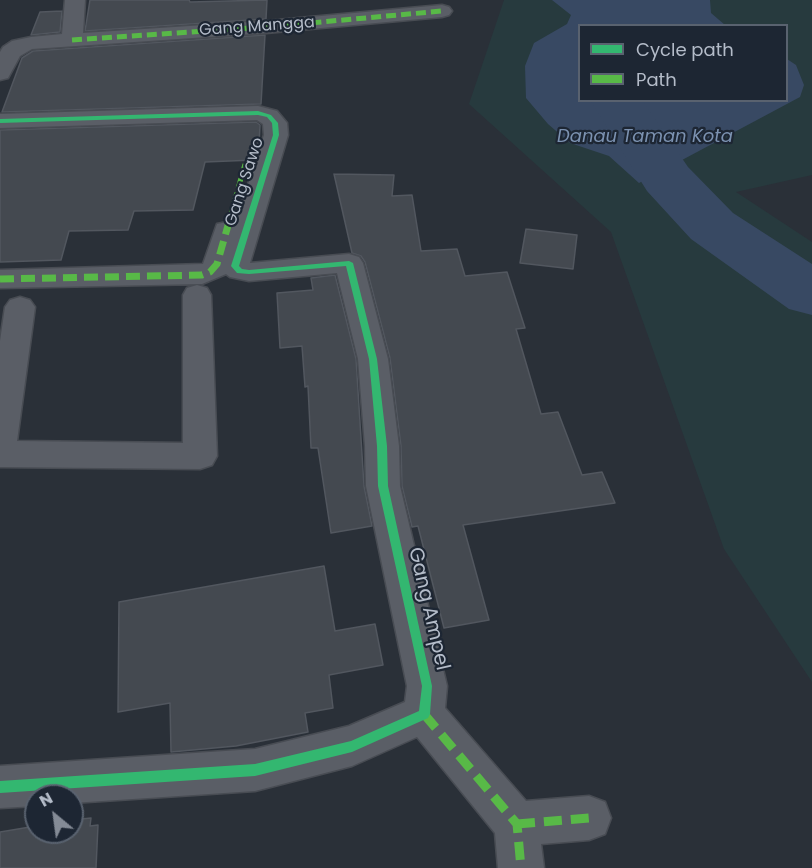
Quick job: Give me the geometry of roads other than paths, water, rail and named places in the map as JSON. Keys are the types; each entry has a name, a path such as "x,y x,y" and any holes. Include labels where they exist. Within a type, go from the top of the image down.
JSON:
{"street":[{"path":"72,40 75,0"},
{"name":"Gang Mangga","path":"0,73 11,52 31,43 266,27 442,11"},
{"name":"Gang Sawo","path":"0,121 258,113 269,116 275,123 276,135 241,244 237,269 265,271 349,263"},
{"path":"0,454 200,456 200,285 217,264 245,164"},
{"name":"Gang Ampel","path":"349,263 373,359 382,447 383,486 427,686 424,714"},
{"path":"0,279 200,285"},
{"path":"0,446 20,307"},
{"path":"0,787 255,770 352,746 424,714 517,824 521,868"},
{"path":"517,824 589,818"}],"water":[{"name":"Danau Taman Kota","path":"552,0 710,0 711,13 724,24 578,24 578,102 788,102 788,60 796,65 804,85 800,97 639,183 609,156 570,143 548,124 526,98 525,66 534,43 567,24 571,15"}],"waterway":[{"path":"617,102 667,179 712,226 812,294"}]}
